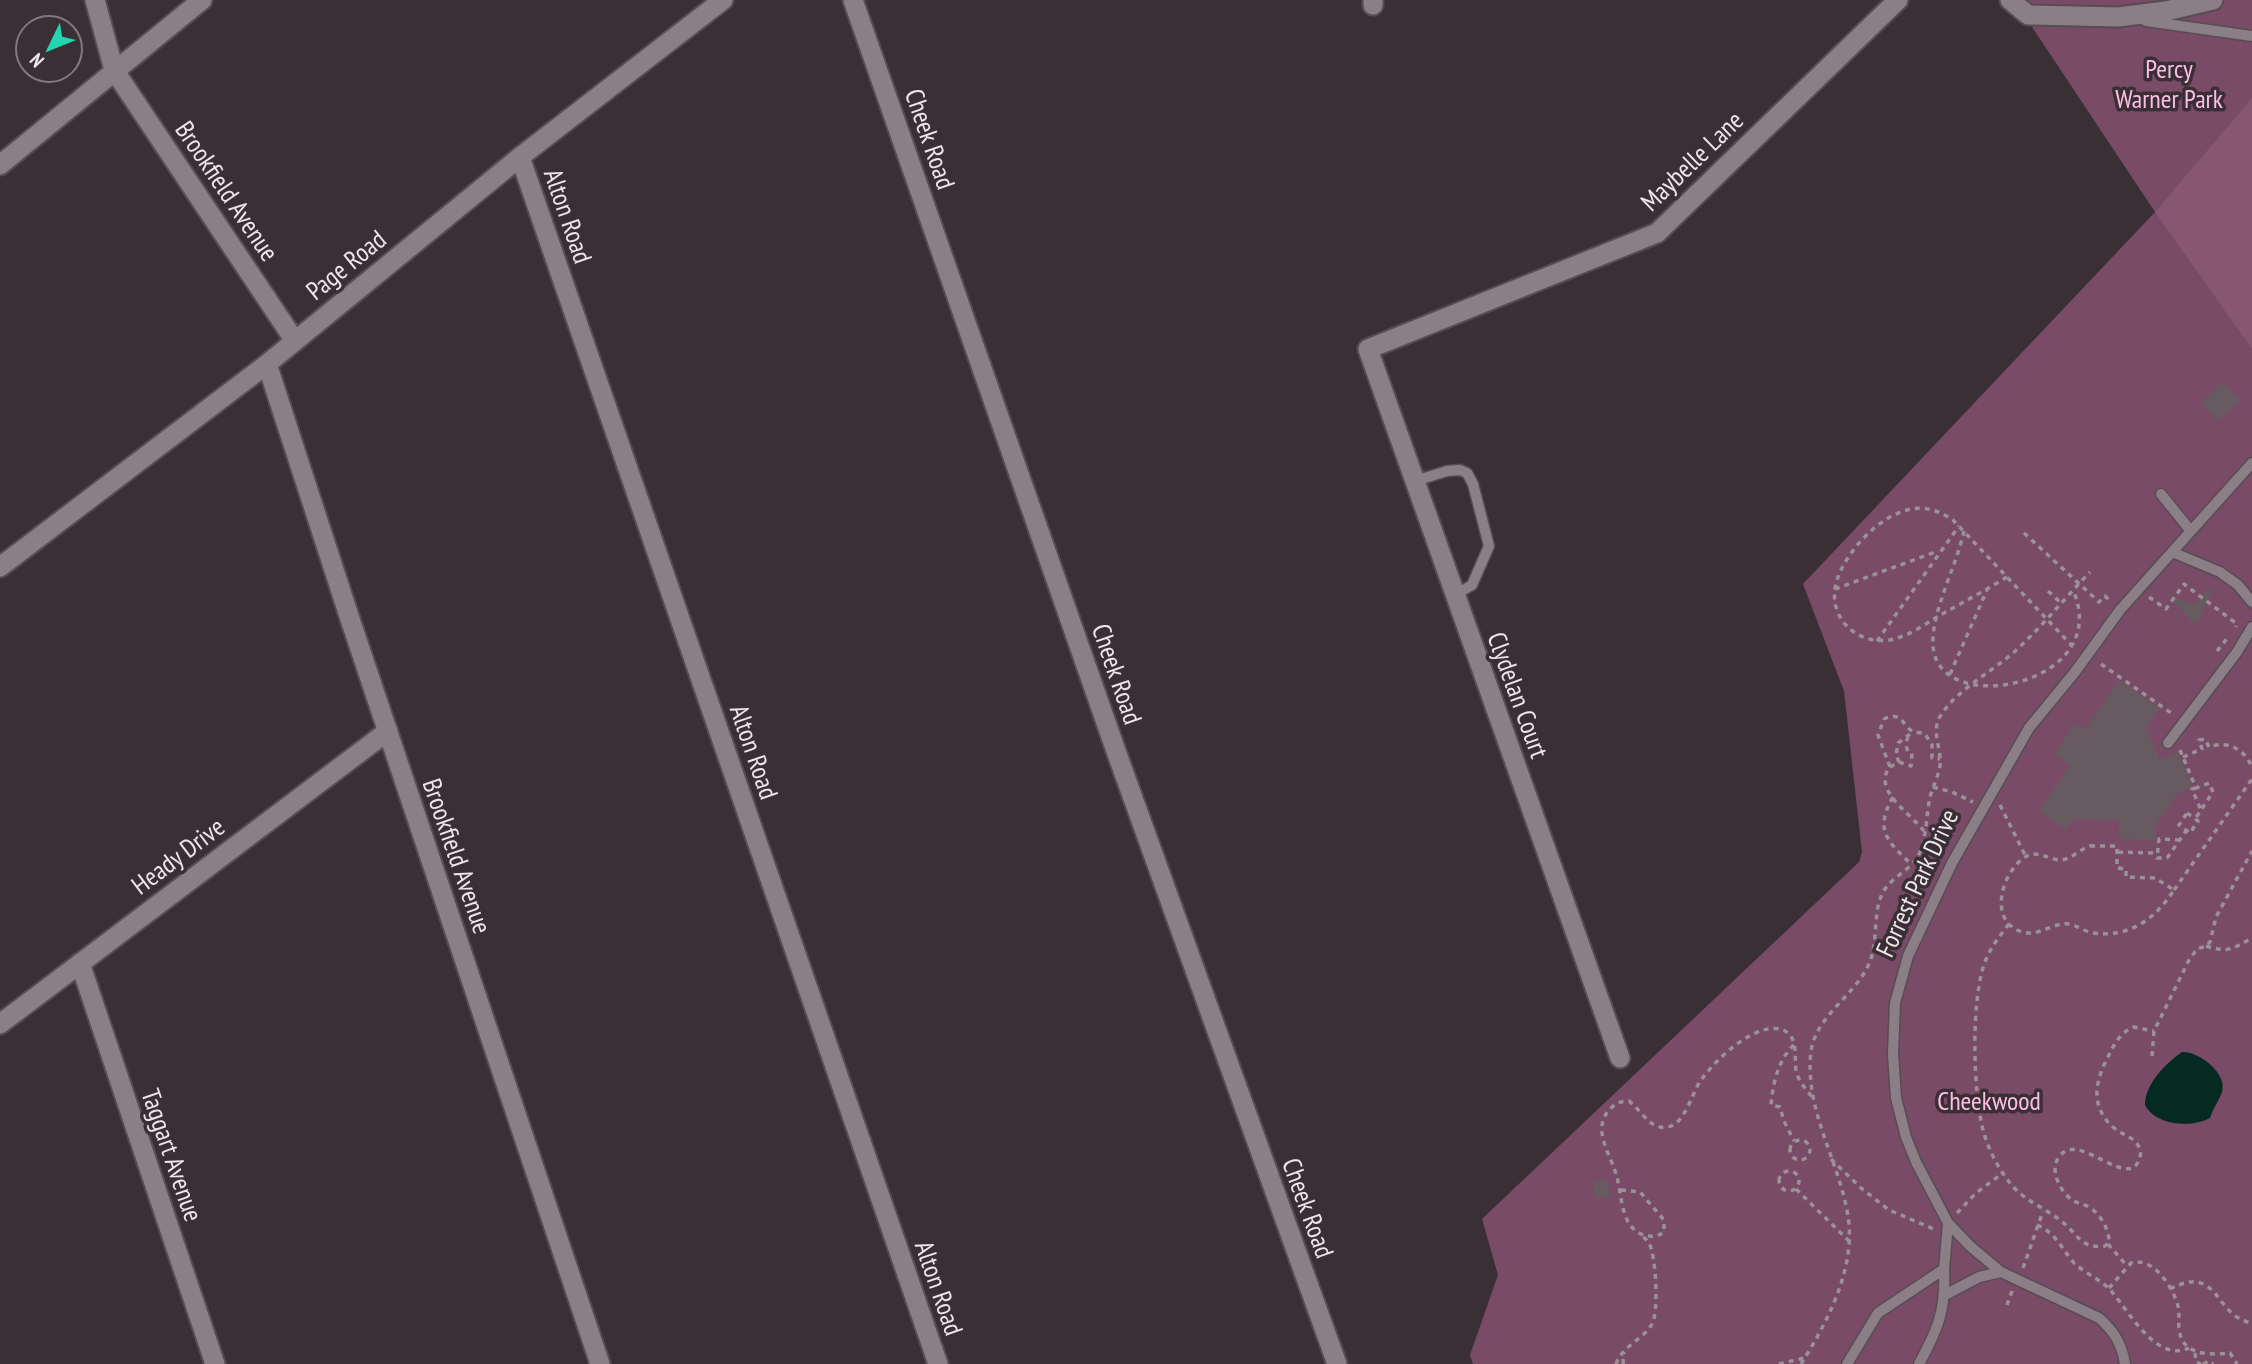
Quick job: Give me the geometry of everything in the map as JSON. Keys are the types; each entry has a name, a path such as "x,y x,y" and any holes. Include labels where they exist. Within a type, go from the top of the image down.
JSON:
{"street":[{"name":"Brookfield Avenue","path":"95,0 114,70 295,341"},
{"path":"0,165 202,0"},
{"name":"Page Road","path":"0,567 267,364 520,157 723,0"},
{"name":"Cheek Road","path":"853,0 1116,751 1337,1364"},
{"name":"Maybelle Lane","path":"1368,349 1657,233 1898,0"},
{"path":"2010,0 2028,15 2118,17 2213,0"},
{"name":"Alton Road","path":"520,157 938,1364"},
{"name":"Clydelan Court","path":"1368,349 1620,1058"},
{"name":"Brookfield Avenue","path":"267,364 600,1364"},
{"name":"Heady Drive","path":"0,1024 388,731"},
{"name":"Taggart Avenue","path":"80,963 215,1364"}],"lane":[{"path":"2118,17 2252,36"},
{"name":"Forrest Park Drive","path":"2125,1364 2119,1342 2112,1330 2099,1318 2001,1272 1948,1223 1916,1162 1899,1115 1894,1079 1893,1024 1900,982 1919,930 1952,863 2029,728 2120,610 2252,463"},
{"path":"1415,481 1454,470 1467,473 1474,484 1489,546 1472,585 1455,595"},
{"path":"2161,495 2190,530"},
{"path":"2172,552 2220,572 2238,585 2252,602"},
{"path":"2171,739 2237,652 2252,627"},
{"path":"1919,1364 1938,1327 1945,1295 1948,1223"},
{"path":"1847,1364 1878,1313 1944,1269"},
{"path":"1945,1295 1979,1277 2001,1272"}],"path":[{"path":"2007,577 1904,636 1877,641 1858,636 1845,626 1837,608 1835,589 1842,569 1858,545 1878,526 1900,512 1913,509 1933,510 1949,517 1959,526 2007,577 2071,646 2184,722"},
{"path":"1877,641 1959,526"},
{"path":"1964,531 1938,617 1933,645 1935,656 1950,674 1972,684 2000,686 2019,684 2051,668 2071,646 2078,631 2080,617 2073,590"},
{"path":"2024,533 2099,602 2105,596 2120,610"},
{"path":"1835,589 1941,551"},
{"path":"2149,597 2166,609 2184,584 2237,624 2217,652"},
{"path":"1950,674 1987,589"},
{"path":"2048,591 2061,603"},
{"path":"1890,767 1878,737 1882,721 1888,716 1897,717 1911,733"},
{"path":"1911,733 1906,745 1912,753 1911,766 1899,762 1890,767 1883,780 1893,797 1924,831"},
{"path":"1899,762 1896,755 1898,743 1911,733 1923,733 1927,736 1932,745 1932,758 1940,759"},
{"path":"2183,757 2202,749 2199,740 2205,738 2209,747 2227,745 2239,748 2252,767"},
{"path":"2171,739 2183,757 2196,788"},
{"path":"2174,890 2155,878 2126,877 2126,869 2117,868 2117,846 2090,846 2065,859 2038,854 2026,857 2008,877 2001,904 2009,924 2027,933 2069,924 2094,933 2118,933 2141,925 2165,904 2252,779"},
{"path":"2195,818 2201,810 2213,792 2209,783 2192,789 2201,810"},
{"path":"1933,787 1961,796 1982,808"},
{"path":"1893,797 1883,816 1884,831 1912,864"},
{"path":"1999,804 2026,857"},
{"path":"2187,813 2198,821 2190,833 2186,831 2179,825 2187,813"},
{"path":"2180,841 2159,839 2157,858 2167,858 2180,841 2186,831"},
{"path":"2206,946 2213,933 2216,916 2252,851"},
{"path":"2117,852 2157,853"},
{"path":"2009,924 1990,949 1983,966 1979,988 1976,1023 1981,1123 1988,1144 2016,1191 2043,1211 2061,1220 2085,1243 2096,1247 2108,1244"},
{"path":"2152,1056 2154,1031 2197,949 2206,946 2229,950 2252,938"},
{"path":"2127,1266 2108,1244 2109,1235 2100,1218 2089,1207 2070,1199 2058,1182 2054,1167 2064,1151 2074,1149 2090,1152 2107,1164 2117,1167 2131,1167 2137,1162 2141,1152 2138,1144 2114,1128 2096,1100 2101,1070 2120,1037 2134,1027 2154,1031"},
{"path":"1616,1364 1625,1349 1652,1324 1655,1317 1655,1275 1650,1244 1626,1219 1621,1190 1601,1128 1603,1119 1612,1106 1618,1102 1629,1101 1654,1125 1671,1126 1681,1119 1702,1079 1718,1061 1757,1032 1775,1028 1787,1032 1794,1044 1798,1077 1814,1099"},
{"path":"1794,1044 1780,1063 1770,1105 1780,1107 1794,1141"},
{"path":"1794,1141 1789,1150 1796,1160"},
{"path":"1794,1141 1805,1141 1810,1149 1807,1157 1796,1160"},
{"path":"1829,1157 1876,1201 1895,1213 1939,1231 1976,1193 2003,1173"},
{"path":"1792,1172 1796,1160"},
{"path":"1783,1173 1797,1174 1799,1180 1796,1189 1782,1189 1779,1183 1783,1173"},
{"path":"1796,1189 1849,1241"},
{"path":"1621,1190 1640,1192 1662,1217 1665,1228 1650,1244"},
{"path":"2007,1305 2043,1211"},
{"path":"2037,1225 2053,1234 2072,1261 2109,1289 2141,1329 2158,1344 2175,1351 2189,1348"},
{"path":"1642,1235 1658,1236"},
{"path":"2109,1289 2127,1266 2144,1261 2158,1272 2170,1289 2179,1308 2181,1336 2189,1348 2210,1354 2230,1353 2237,1364"},
{"path":"2170,1289 2189,1282 2205,1284 2215,1291 2226,1310 2234,1317 2252,1323"},
{"path":"1623,1364 1625,1349"},
{"path":"2196,1352 2195,1359 2202,1364 2209,1361 2213,1364"},
{"path":"1779,1364 1805,1357"}],"green space":[{"name":"Cheekwood","path":"2014,0 2252,0 2252,1364 1473,1364 1470,1355 1498,1275 1482,1219 1859,862 1862,852 1844,691 1803,584 2155,212"}],"shaded area":[{"path":"2252,98 2252,349 2155,212"},
{"path":"2182,1052 2196,1055 2210,1064 2223,1085 2210,1118 2184,1124 2157,1117 2145,1105 2152,1082 2169,1062"}],"building":[{"path":"2222,382 2240,400 2218,421 2201,403"},
{"path":"2215,584 2200,618 2194,624 2165,592 2193,605"},
{"path":"2119,680 2159,708 2146,727 2160,760 2178,752 2193,787 2178,793 2156,825 2156,840 2119,839 2119,820 2074,819 2066,830 2039,811 2070,765 2054,754 2075,723 2085,730"},
{"path":"1607,1179 1611,1196 1596,1199 1592,1182"}],"park label":[{"name":"Percy Warner Park","path":"2169,84"}]}
